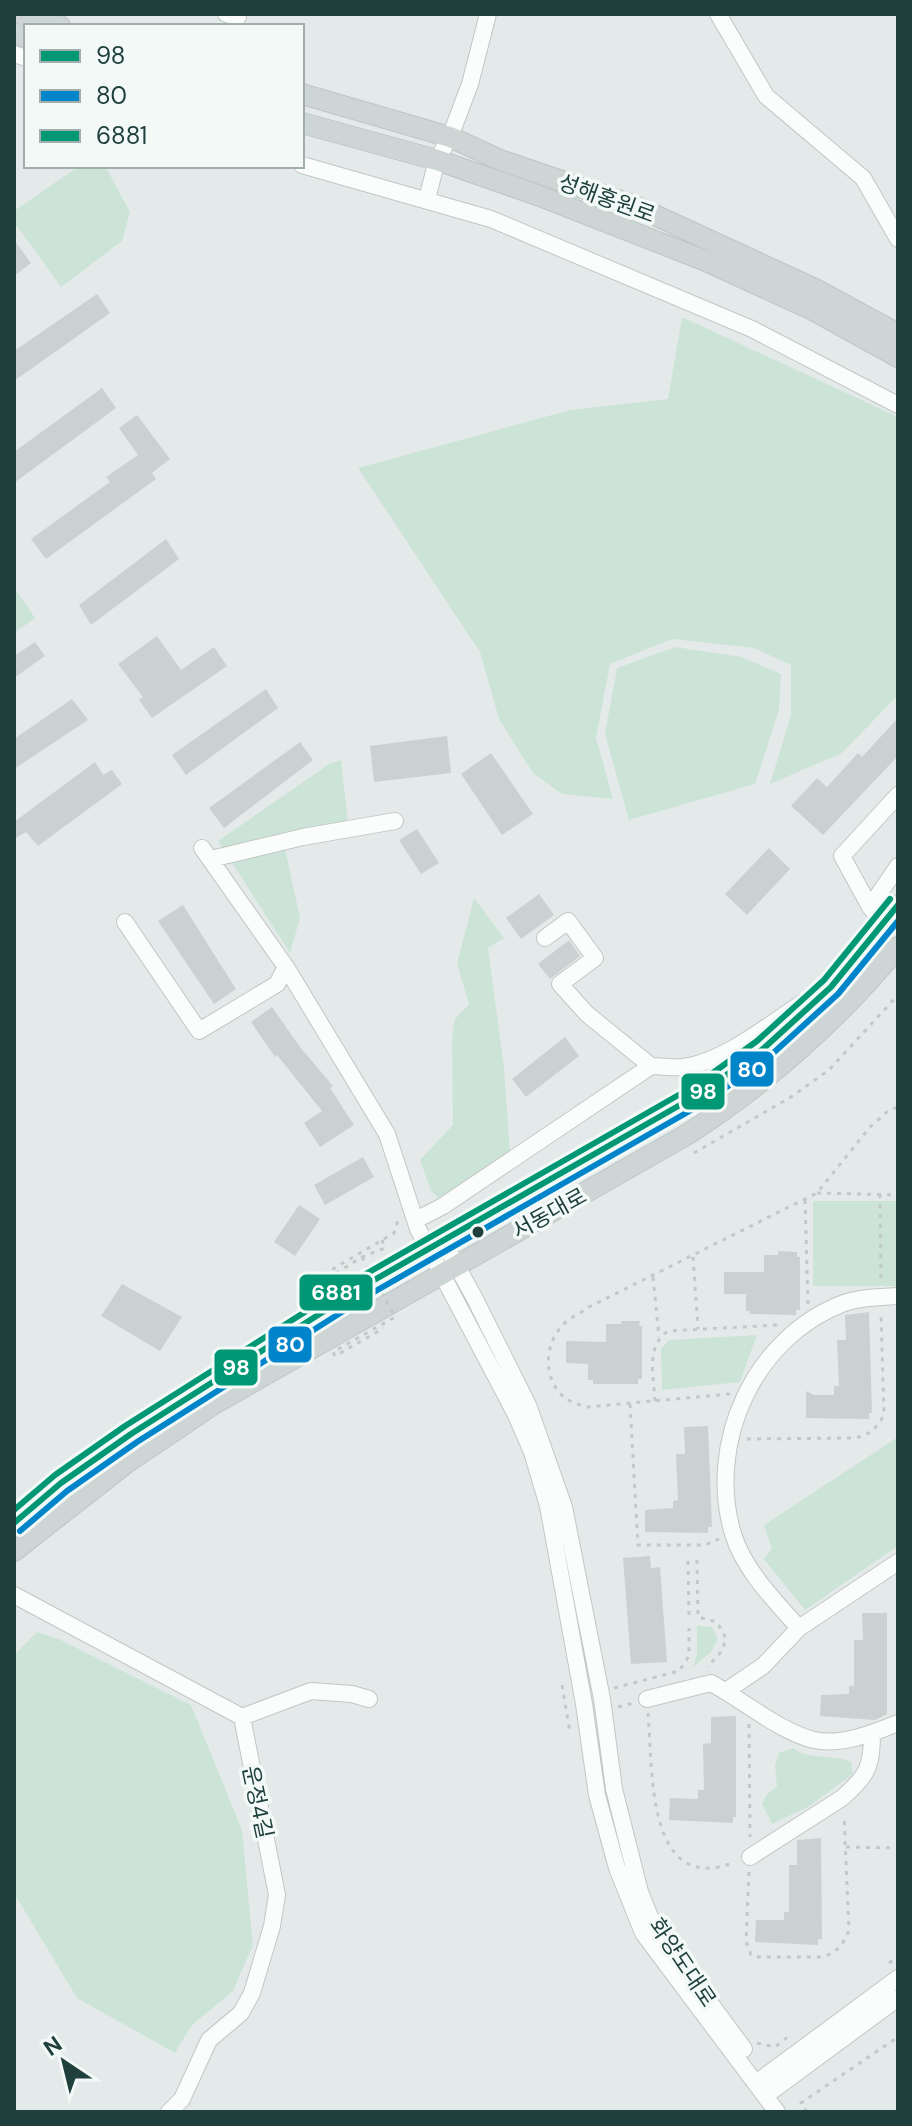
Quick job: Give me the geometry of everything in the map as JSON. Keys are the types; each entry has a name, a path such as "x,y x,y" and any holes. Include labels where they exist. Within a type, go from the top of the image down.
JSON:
{"main road":[{"path":"22,14 54,24"},
{"name":"성해홍원로","path":"304,95 450,137 500,160 635,206 721,243 898,334"},
{"name":"성해홍원로","path":"304,124 437,160 540,196 706,261 813,310 898,357"},
{"name":"서동대로","path":"14,1523 61,1483 131,1434 362,1287 701,1093 763,1049 831,987 898,905"},
{"name":"서동대로","path":"14,1551 125,1464 214,1404 688,1134 735,1103 835,1019 898,947"}],"street":[{"path":"226,14 238,17 238,14"},
{"path":"427,199 437,160 450,137 470,84 488,14"},
{"path":"718,14 766,96 863,178 898,239"},
{"path":"304,166 491,219 752,329 898,405"},
{"path":"883,924 842,856 898,795"},
{"path":"395,821 206,853 286,967 387,1134 418,1229 436,1245 450,1269"},
{"path":"870,907 898,866"},
{"path":"545,938 568,921 595,958 560,984 587,1014 651,1066"},
{"path":"125,922 199,1031 277,984 286,967"},
{"path":"416,1220 443,1206 651,1066 684,1067 710,1058 748,1040 803,1002 831,987"},
{"name":"화양도대로","path":"450,1269 528,1405 560,1493 611,1698 614,1789 640,1892 654,1927 765,2087 777,2112"},
{"name":"화양도대로","path":"450,1269 532,1452 548,1506 597,1795 617,1868 643,1933 765,2087 790,2112"},
{"path":"799,1628 746,1562 733,1533 726,1485 731,1439 746,1392 763,1364 791,1335 808,1322 846,1302 889,1297"},
{"path":"726,1691 763,1666 799,1628 898,1562"},
{"path":"14,1595 242,1717 311,1691 352,1694 369,1699"},
{"path":"647,1699 711,1683 799,1734 815,1740 833,1741 872,1734 898,1723"},
{"name":"운정4길","path":"169,2112 182,2099 209,2040 241,2013 252,1993 272,1926 277,1895 242,1717"},
{"path":"750,1857 842,1798 864,1777 870,1765 872,1734"},
{"path":"765,2087 898,1978"},
{"path":"765,2087 898,1998"}],"path":[{"path":"746,1392 587,1407 573,1403 559,1392 549,1369 549,1347 563,1324 589,1307 817,1193 870,1127 888,1111 898,1107"},
{"path":"817,1193 898,1195"},
{"path":"880,1194 881,1279"},
{"path":"805,1200 808,1322"},
{"path":"382,1240 385,1248 361,1255 299,1289 301,1295 361,1255 382,1240 394,1233 398,1218"},
{"path":"361,1255 395,1317 333,1352 335,1356 384,1328"},
{"path":"693,1256 698,1329"},
{"path":"653,1276 659,1337"},
{"path":"731,1439 854,1438 867,1435 877,1428 884,1415 889,1297"},
{"path":"655,1401 652,1349 659,1337 668,1331 778,1324 791,1335"},
{"path":"630,1404 638,1545 705,1545 733,1533"},
{"path":"692,1687 691,1677 716,1659 726,1638 717,1622 698,1617 697,1560"},
{"path":"688,1561 689,1616"},
{"path":"611,1698 679,1671 689,1656 689,1628"},
{"path":"561,1675 572,1745"},
{"path":"611,1698 647,1699 659,1825 672,1851 690,1867 712,1869 750,1857"},
{"path":"749,1705 750,1857 746,1941 751,1955 821,1957 831,1955 838,1949 849,1930 842,1798"},
{"path":"846,1847 898,1848"},
{"path":"807,2112 801,2103 898,2037"},
{"path":"755,2043 775,2047"}],"green space":[{"path":"76,168 106,168 130,212 122,241 61,287 14,222 14,211"},
{"path":"682,317 898,417 898,695 842,753 770,784 791,715 791,665 754,648 672,639 610,664 596,738 613,799 562,794 533,773 499,719 480,652 358,468 570,410 668,399"},
{"path":"14,587 35,618 14,633"},
{"path":"675,647 742,657 781,674 779,710 755,784 629,820 605,734 617,668"},
{"path":"341,760 348,822 282,834 300,918 290,953 218,841 329,764"},
{"path":"474,898 504,938 488,948 504,1068 510,1154 442,1201 431,1191 420,1160 453,1125 454,1020 469,1004 457,964"},
{"path":"813,1201 898,1201 898,1286 813,1286"},
{"path":"757,1335 740,1382 662,1390 661,1349 669,1340"},
{"path":"898,1437 898,1546 805,1610 764,1559 772,1548 764,1525"},
{"path":"697,1626 712,1627 718,1639 711,1652 693,1667 697,1653"},
{"path":"37,1632 61,1640 191,1705 242,1830 253,1945 233,1991 192,2025 175,2053 77,1998 14,1893 14,1655"},
{"path":"793,1748 807,1754 851,1762 853,1774 808,1807 772,1824 762,1804 768,1793 777,1787 775,1766 779,1753"}],"building":[{"path":"14,240 31,263 14,276"},
{"path":"97,294 110,313 14,381 14,351"},
{"path":"102,388 116,408 14,483 14,452"},
{"path":"137,415 170,459 152,473 156,479 46,559 31,539 110,482 106,477 138,455 119,428"},
{"path":"166,539 179,559 91,625 79,605"},
{"path":"157,636 181,670 214,647 227,666 152,718 139,700 143,697 118,664"},
{"path":"35,642 45,656 14,678 14,656"},
{"path":"266,689 278,708 186,775 172,755"},
{"path":"72,699 88,720 14,769 14,739"},
{"path":"898,718 898,756 823,835 791,806 817,778 827,787 858,753 862,757"},
{"path":"447,736 451,773 374,782 370,746"},
{"path":"300,742 313,760 224,828 209,808"},
{"path":"491,753 533,814 502,835 461,774"},
{"path":"95,762 103,775 112,770 122,784 38,846 26,832 14,839 14,822"},
{"path":"417,829 439,863 421,874 399,840"},
{"path":"769,848 790,869 747,915 725,894"},
{"path":"539,894 554,915 521,939 506,918"},
{"path":"183,905 236,989 214,1004 158,921"},
{"path":"569,940 580,956 550,979 538,964"},
{"path":"272,1007 333,1086 330,1088 354,1125 320,1147 304,1123 322,1111 277,1055 275,1057 251,1022"},
{"path":"565,1037 579,1056 526,1097 512,1079"},
{"path":"363,1157 374,1177 325,1205 314,1185"},
{"path":"299,1205 320,1219 295,1256 274,1242"},
{"path":"778,1251 797,1252 797,1257 800,1257 800,1310 796,1310 796,1315 750,1314 746,1311 746,1294 724,1294 724,1272 764,1272 764,1255 778,1255"},
{"path":"122,1284 182,1317 160,1351 101,1316"},
{"path":"869,1312 872,1413 869,1413 869,1419 806,1418 806,1391 814,1395 834,1395 834,1386 839,1386 837,1340 846,1340 845,1315"},
{"path":"621,1321 640,1321 639,1326 642,1326 642,1379 638,1379 638,1384 593,1384 593,1380 588,1380 588,1364 566,1363 566,1341 606,1342 606,1324 621,1324"},
{"path":"708,1426 712,1527 708,1527 708,1533 645,1532 645,1510 673,1508 673,1501 678,1500 676,1454 685,1454 684,1427"},
{"path":"650,1556 651,1568 660,1567 667,1662 631,1664 623,1558"},
{"path":"862,1613 887,1613 887,1714 875,1720 820,1716 821,1695 849,1694 849,1686 854,1686 854,1640 863,1640"},
{"path":"736,1716 736,1817 733,1817 733,1823 669,1820 670,1798 698,1799 698,1790 704,1790 703,1744 711,1743 711,1717"},
{"path":"821,1838 822,1939 818,1939 818,1945 755,1942 756,1920 784,1920 784,1912 789,1912 789,1865 797,1865 797,1840"}],"transit line":[{"name":"6881","path":"14,1510 55,1475 125,1426 357,1279 696,1085 757,1041 824,980 890,899"},
{"name":"98","path":"14,1523 61,1483 131,1434 362,1287 701,1093 763,1049 831,987 898,905"},
{"name":"80","path":"20,1531 67,1491 137,1442 367,1296 707,1101 770,1056 838,994 898,921"}]}
